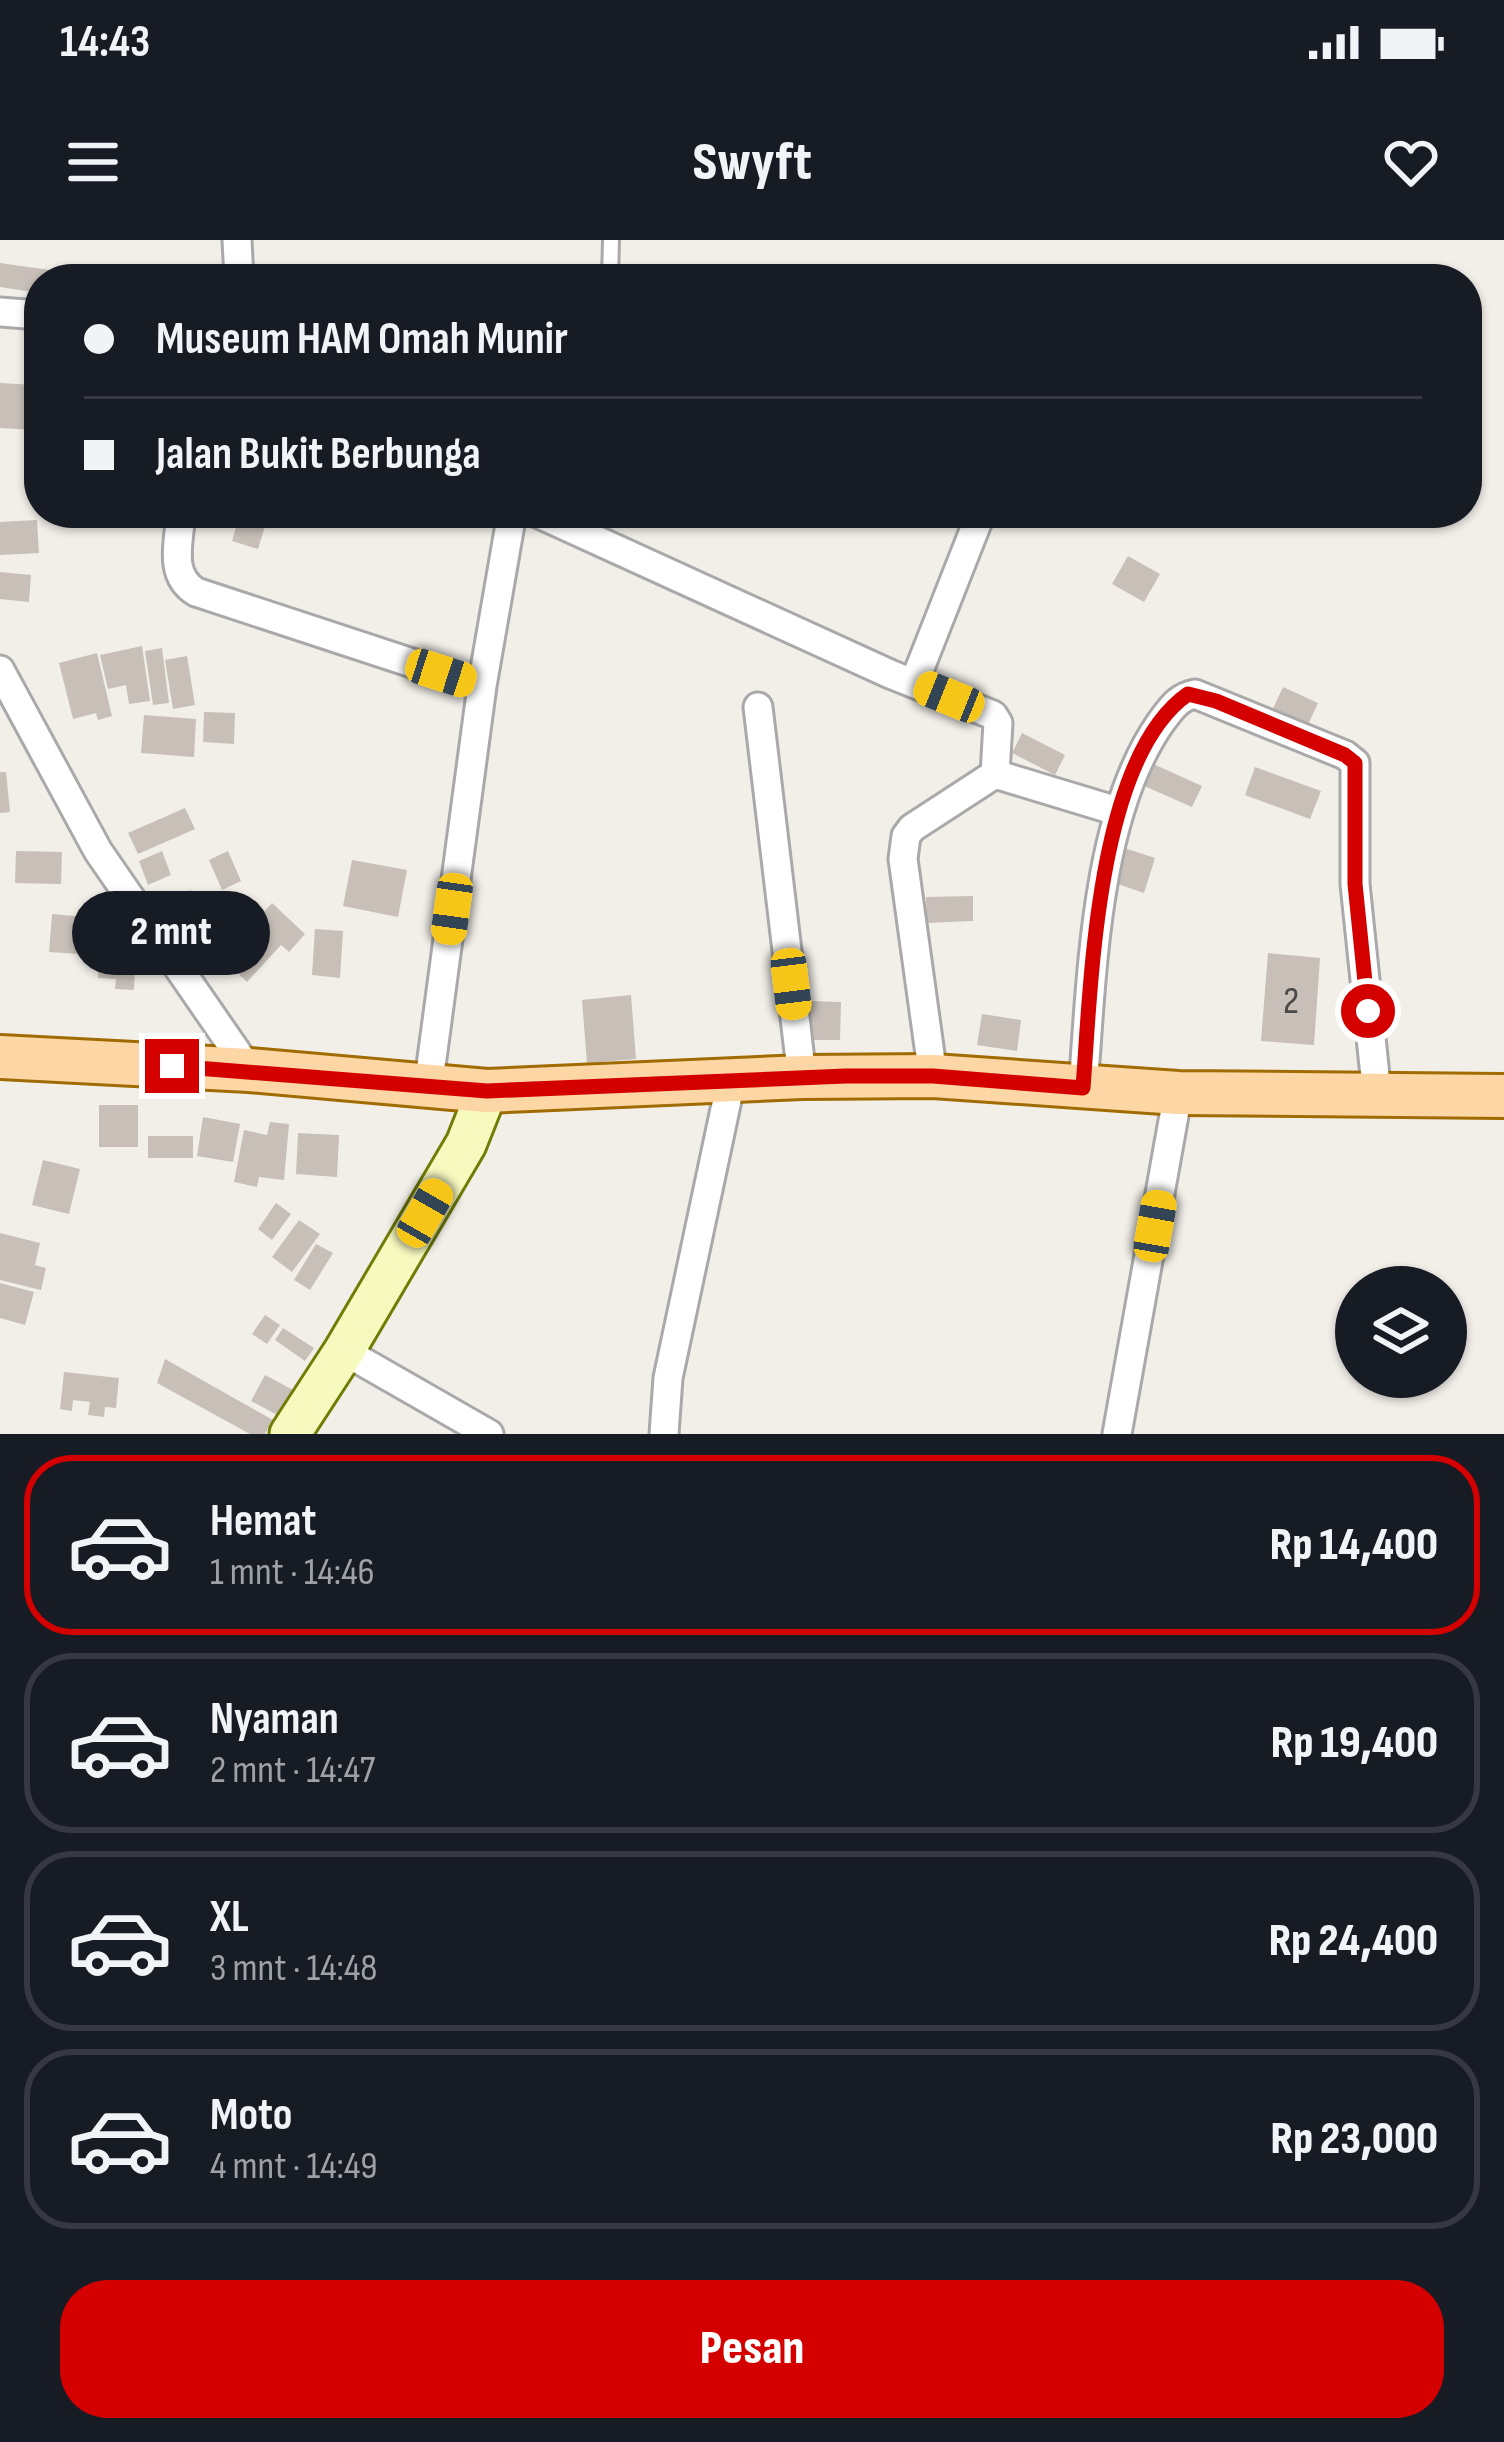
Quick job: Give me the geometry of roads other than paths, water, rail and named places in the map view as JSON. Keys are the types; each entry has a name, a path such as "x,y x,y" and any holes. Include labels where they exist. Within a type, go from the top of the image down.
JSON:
{"main road":[{"path":"0,1057 249,1070 487,1091 933,1076 1178,1094 1504,1096"}],"street":[{"path":"180,528 178,567 185,585 196,592 482,686"},
{"path":"428,1088 482,686 509,528"},
{"path":"598,528 914,683 993,716 998,723 994,774"},
{"path":"914,683 975,528"},
{"path":"0,670 98,851 249,1070"},
{"path":"1083,1088 1092,972 1117,812 1139,753 1170,710 1188,694 1216,701 1352,759 1356,767 1355,884 1376,1095"},
{"path":"758,706 802,1077"},
{"path":"994,774 1117,812"},
{"path":"933,1076 903,859 906,836 994,774"},
{"path":"664,1434 668,1378 731,1081"},
{"path":"290,1434 466,1144 487,1091"},
{"path":"1117,1434 1178,1094"},
{"path":"344,1351 489,1434"}]}
